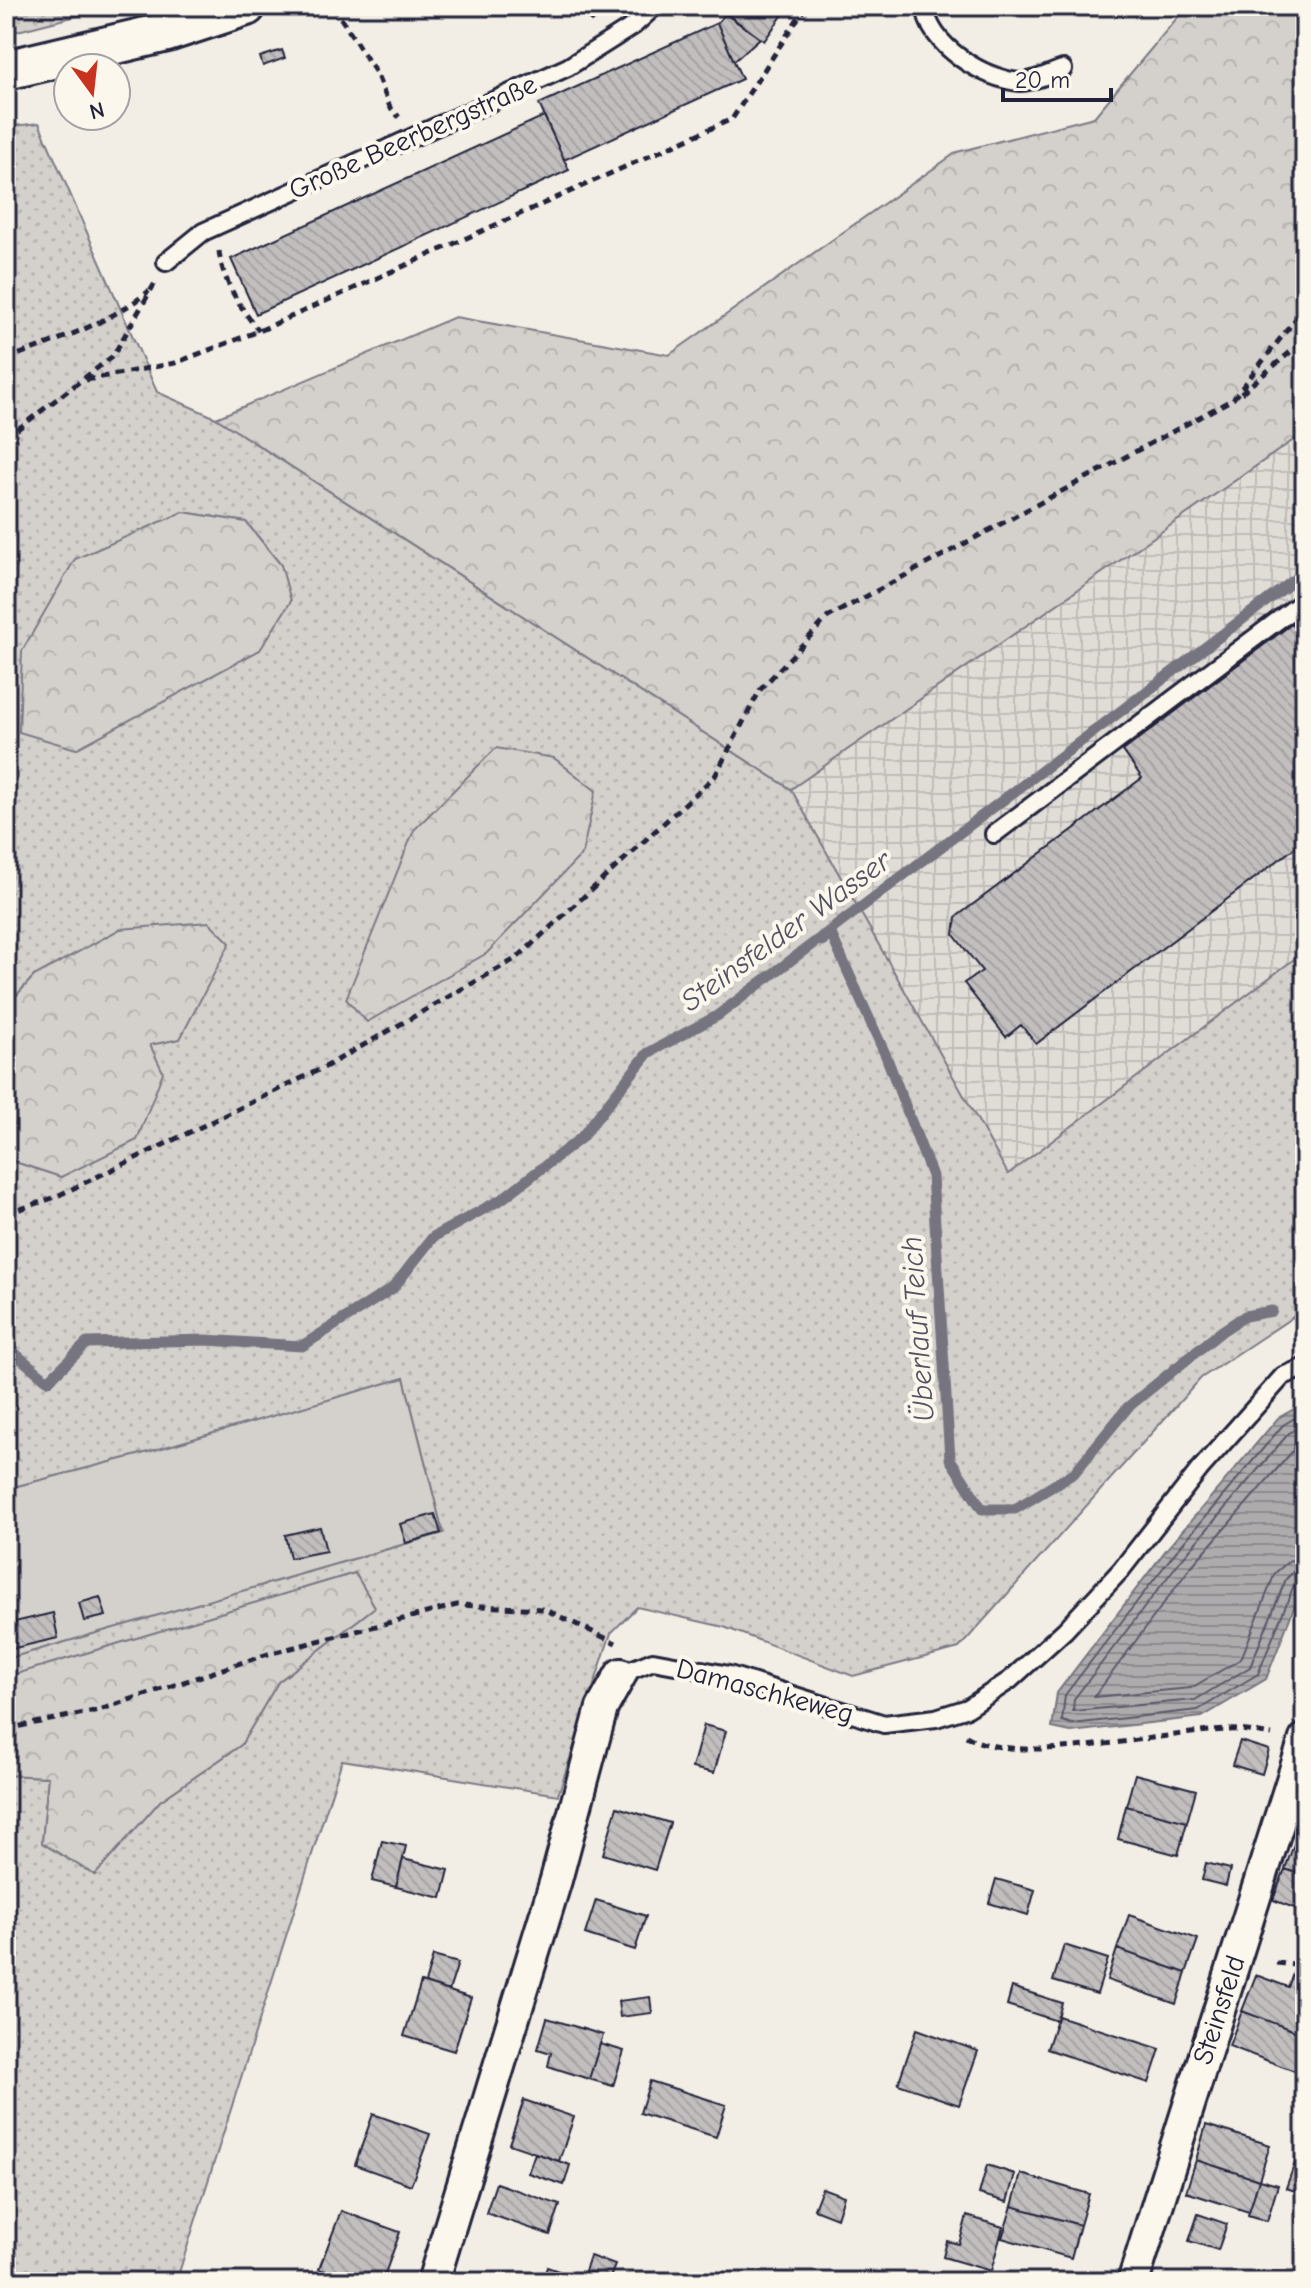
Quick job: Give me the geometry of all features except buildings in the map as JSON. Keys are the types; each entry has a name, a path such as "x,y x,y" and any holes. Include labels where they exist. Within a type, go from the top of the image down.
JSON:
{"street":[{"path":"6,70 167,32 246,6"},
{"name":"Damaschkeweg","path":"433,2282 556,1880 602,1708 621,1674"},
{"name":"Steinsfeld","path":"1133,2282 1305,1739"}],"lane":[{"name":"Große Beerbergstraße","path":"166,262 203,232 568,67 633,26 655,6"},
{"path":"926,6 943,45 981,72 1022,82 1063,69"},
{"path":"994,834 1305,600"},
{"name":"Damaschkeweg","path":"621,1674 653,1661 729,1675 884,1724 936,1718 968,1708 1010,1680 1065,1630 1121,1570 1200,1469 1272,1388 1283,1376 1305,1367"}],"path":[{"path":"333,6 376,73 390,107 415,137"},
{"path":"86,380 175,363 259,331 732,119 806,6"},
{"path":"216,226 220,264 245,313 259,331"},
{"path":"6,438 86,380 113,356 166,262"},
{"path":"6,359 75,334 133,304 151,289"},
{"path":"1233,399 1305,307"},
{"path":"6,1214 53,1198 325,1067 517,958 715,776 760,690 828,617 1233,399 1305,340"},
{"path":"6,1729 99,1710 268,1654 457,1605 544,1609 653,1661"},
{"path":"936,1718 981,1745 1044,1748 1232,1729 1305,1739"},
{"path":"1276,1963 1305,1966"}],"shaded area":[{"path":"1305,432 1305,951 1008,1174 791,789"},
{"path":"6,2261 66,2282 6,2282"}],"green space":[{"path":"6,6 116,6 6,34"},
{"path":"1187,6 1305,6 1305,432 791,789 216,418 455,317 669,355 957,152 1094,117"},
{"path":"39,123 157,392 216,418 791,789 1008,1174 1305,951 1305,1309 1201,1378 959,1648 853,1676 724,1627 637,1607 611,1633 558,1795 342,1760 176,2282 45,2282 6,2265 6,1775 48,1777 42,1843 95,1875 160,1801 241,1745 278,1682 375,1607 355,1573 6,1677 6,1659 443,1533 404,1378 138,1455 6,1489 6,1159 61,1177 34,976 6,1007 6,127","holes":["183,512 246,522 281,565"]},
{"path":"183,512 246,522 281,565 291,601 260,650 76,749 19,732 22,651 75,559"},
{"path":"496,748 554,758 596,791 582,854 487,953 367,1022 346,999 414,830"},
{"path":"209,922 230,943 180,1039 150,1045 163,1072 137,1140 61,1177 6,1159 6,1007 34,976 120,929"},
{"path":"404,1378 443,1533 6,1659 6,1489 138,1455"},
{"path":"355,1573 375,1607 278,1682 241,1745 160,1801 95,1875 42,1843 48,1777 6,1775 6,1677"}],"water":[{"path":"1305,1403 1305,1579 1266,1679 1202,1717 1071,1732 1052,1728 1057,1693 1166,1550 1278,1418"}],"waterway":[{"name":"Steinsfelder Wasser","path":"6,1346 48,1381 87,1343 206,1340 302,1346 393,1288 433,1237 502,1199 581,1138 648,1053 717,1016 1305,572"},
{"name":"Überlauf Teich","path":"822,941 831,934 886,1056 932,1176 950,1459 982,1509 1015,1509 1074,1473 1128,1407 1222,1331 1245,1316 1272,1311"}]}
